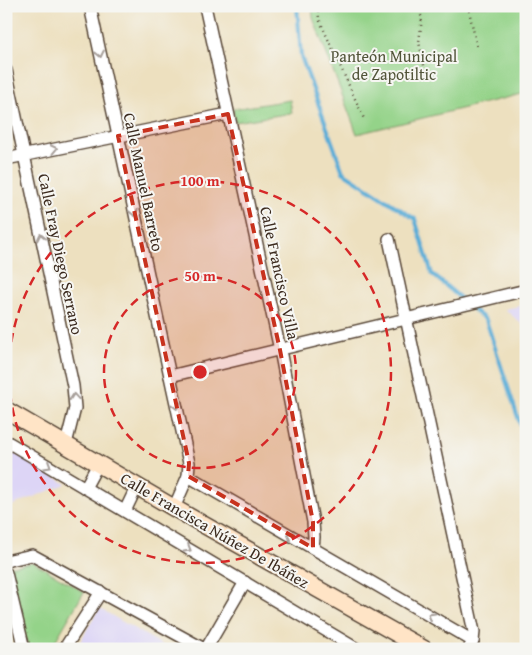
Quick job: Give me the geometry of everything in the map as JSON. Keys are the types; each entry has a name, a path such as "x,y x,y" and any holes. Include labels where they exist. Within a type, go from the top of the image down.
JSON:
{"street":[{"name":"Calle Manuel Barreto","path":"90,6 190,463 188,476 174,508"},
{"name":"Calle Francisco Villa","path":"205,6 280,350 313,522 313,548"},
{"name":"Calle Fray Diego Serrano","path":"6,70 73,386 75,408 66,444"},
{"path":"6,159 228,114"},
{"path":"188,476 313,548 471,645 474,632 389,240"},
{"path":"170,376 526,290"},
{"name":"Calle Francisca Núñez De Ibáñez","path":"6,410 174,508 424,649"},
{"name":"Calle Francisca Núñez De Ibáñez","path":"6,441 357,649"},
{"path":"85,488 98,464"},
{"path":"125,512 137,486"},
{"path":"6,562 32,556 205,649 245,582"},
{"path":"6,573 24,649"},
{"path":"61,649 66,646 101,592"}],"path":[{"path":"318,6 319,19 365,121"},
{"path":"417,6 422,18 419,42 425,70"},
{"path":"468,6 477,47"},
{"path":"520,6 526,47"}],"highlighted area":[{"path":"228,114 280,350 313,522 313,548 188,476 189,463 118,136"}],"shaded area":[{"path":"526,305 526,328 505,309"},
{"path":"6,447 66,484 6,508"},
{"path":"99,608 169,649 76,649"}],"green space":[{"name":"Panteón Municipal de Zapotiltic","path":"312,6 526,6 526,93 357,134 313,18"},
{"path":"290,100 292,113 235,122 233,109"},
{"path":"33,562 84,592 53,645 38,649 28,649 8,567"}],"waterway":[{"path":"297,6 301,56 343,172 415,219 432,274 465,302"},
{"path":"470,307 486,320 525,439 526,547"}]}
